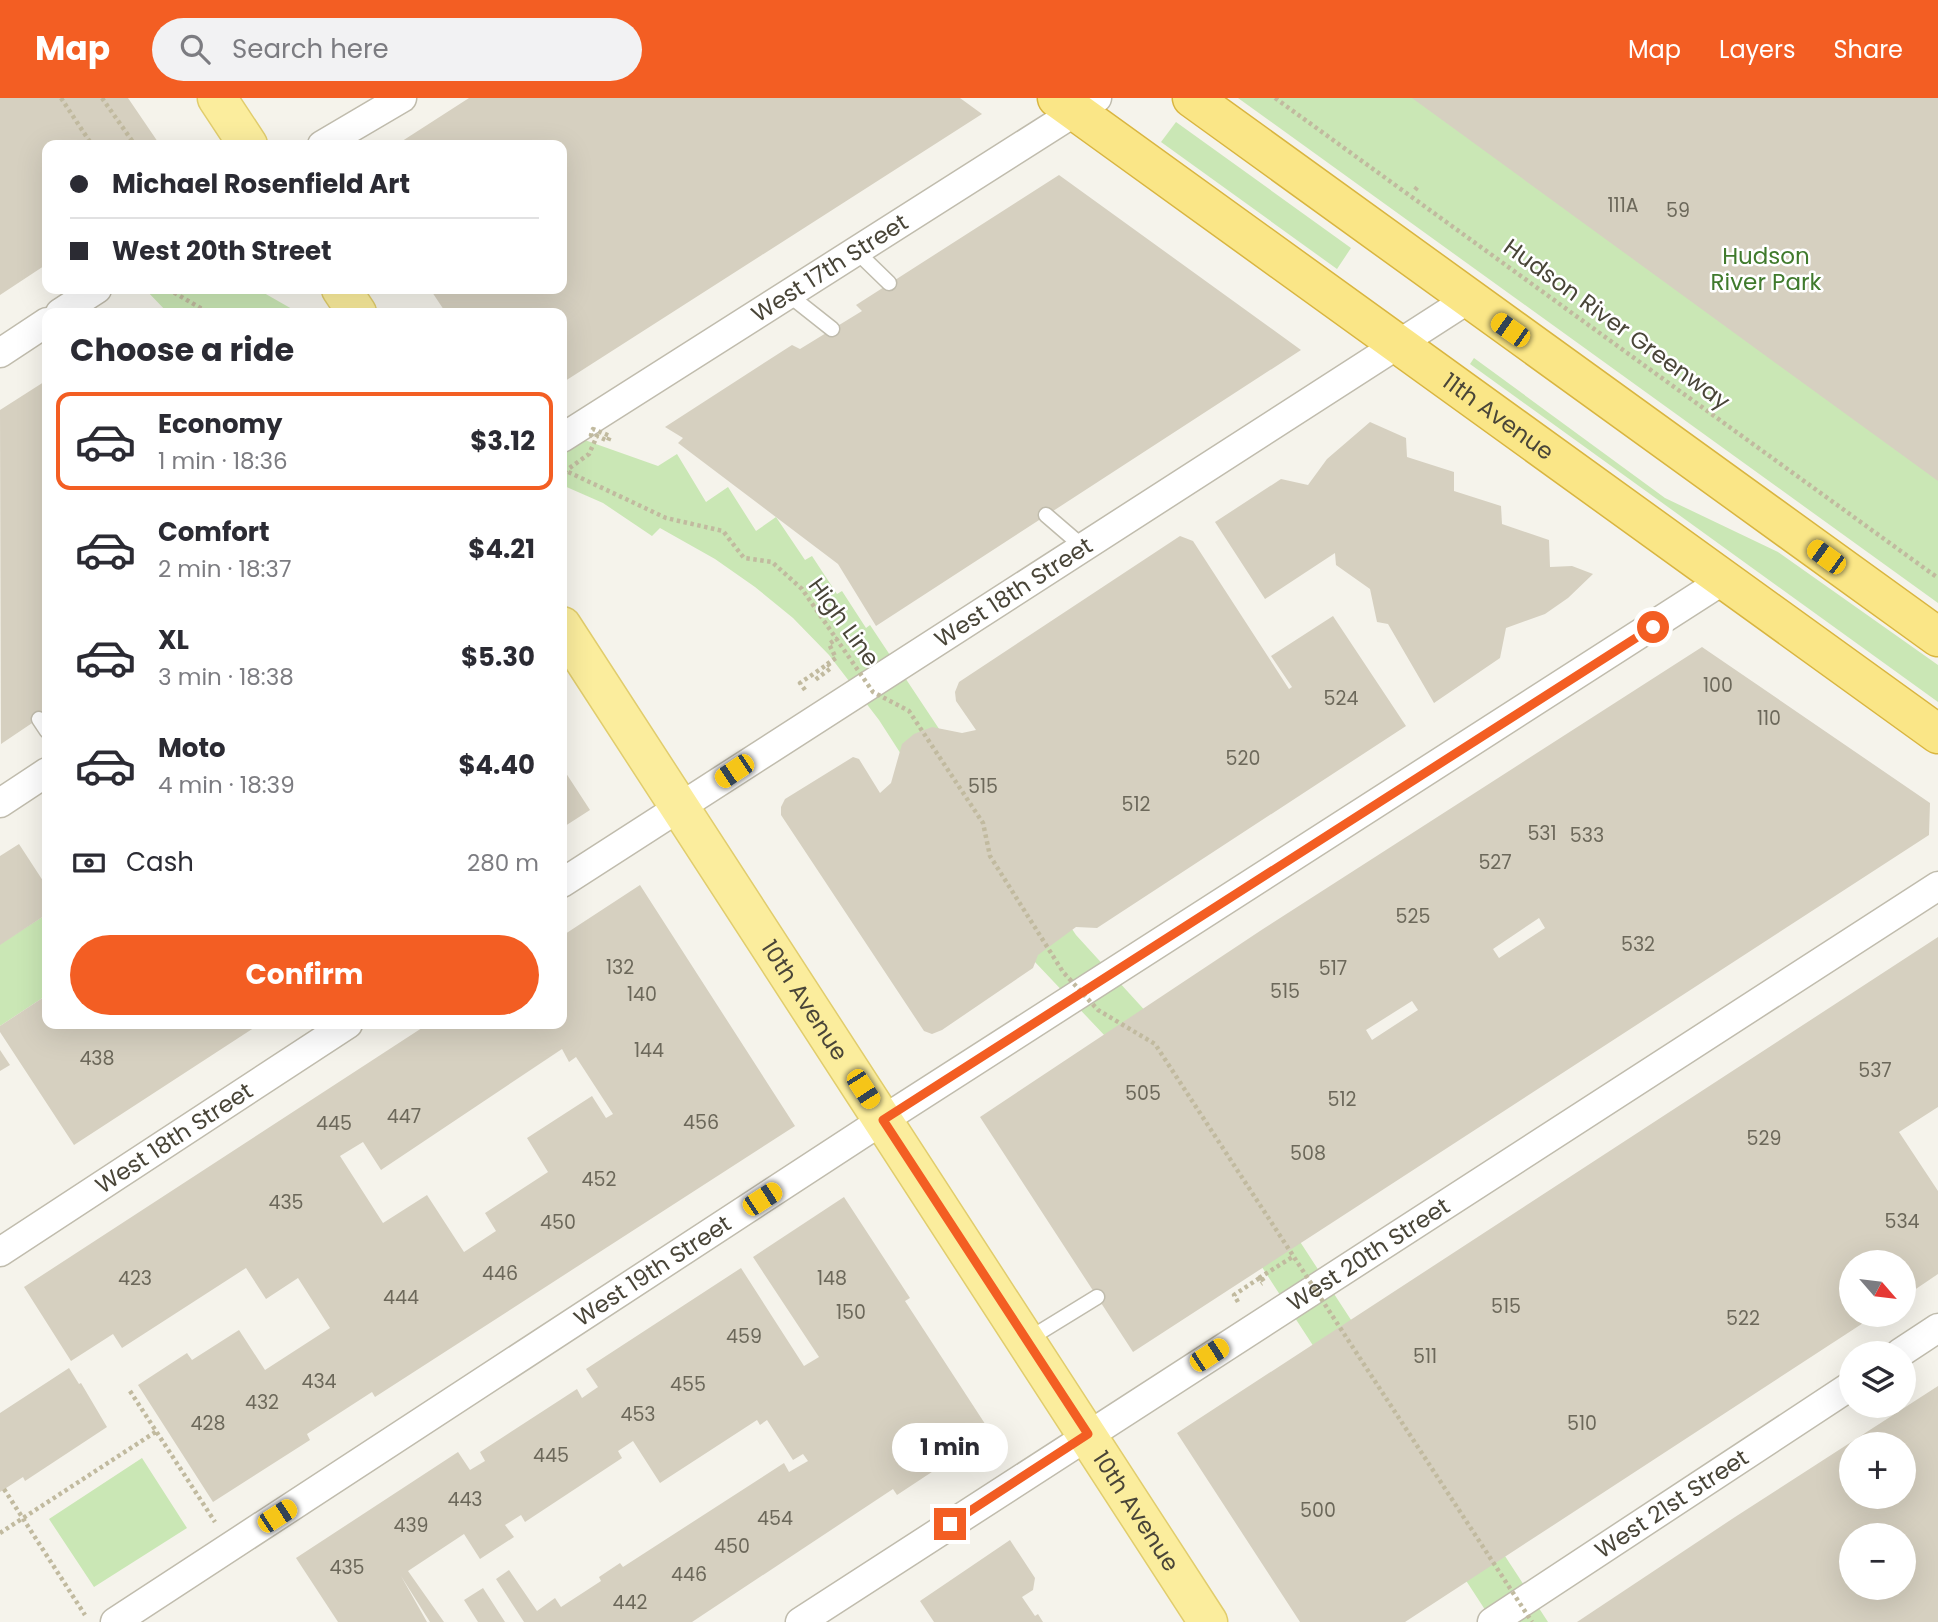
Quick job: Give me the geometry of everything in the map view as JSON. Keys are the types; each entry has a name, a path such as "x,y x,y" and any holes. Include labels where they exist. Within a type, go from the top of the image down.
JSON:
{"highway":[{"path":"1192,98 1467,300 1938,638"},
{"name":"11th Avenue","path":"1077,103 1396,345 1938,734"}],"main road":[{"path":"217,98 245,140"},
{"name":"10th Avenue","path":"567,634 1208,1622"}],"street":[{"path":"331,140 402,98"},
{"name":"West 17th Street","path":"567,435 858,252 1077,103"},
{"path":"68,308 89,294"},
{"name":"West 18th Street","path":"567,880 1467,300"},
{"path":"0,353 42,325"},
{"name":"West 19th Street","path":"115,1622 883,1120 1722,580"},
{"path":"0,803 42,775"},
{"name":"West 20th Street","path":"800,1622 1938,886"},
{"name":"West 18th Street","path":"0,1252 340,1029"},
{"path":"1916,1342 1938,1328"},
{"name":"West 21st Street","path":"1492,1622 1839,1394"}],"lane":[{"path":"858,252 889,284"},
{"path":"789,295 832,329"},
{"path":"1046,515 1083,546"},
{"path":"1027,1340 1097,1297"}],"path":[{"path":"61,98 89,140"},
{"path":"102,98 131,140"},
{"name":"Hudson River Greenway","path":"1275,98 1938,578"},
{"path":"1415,190 1419,185"},
{"path":"173,294 200,308"},
{"name":"High Line","path":"567,468 589,454 596,437"},
{"name":"High Line","path":"567,473 666,518 723,531 744,558 772,562 802,589 873,692 909,711 983,823 990,856 1063,972 1098,1010 1155,1044 1532,1622"},
{"path":"800,683 806,680 817,672 828,664 831,668 809,684 806,678 836,658 829,644 838,638"},
{"path":"1243,1297 1240,1292 1294,1256"},
{"path":"1234,1295 1261,1277 1265,1282"},
{"path":"130,1391 231,1546"},
{"path":"0,1533 157,1431"},
{"path":"4,1489 90,1622"}],"green space":[{"name":"Hudson River Park","path":"1238,98 1938,98 1938,603"},
{"path":"1176,122 1351,248 1337,269 1161,142"},
{"path":"150,294 266,294 290,308 163,308"},
{"path":"1474,358 1665,498 1778,552 1938,665 1938,702 1470,364"},
{"path":"567,434 658,466 677,454 706,502 728,487 756,531 776,517 805,560 812,556 837,594 842,591 866,628 870,625 1076,935 1160,1027 1548,1622 1493,1622 1161,1112 1106,1037 1035,962 879,720 829,655 793,618 715,559 660,528 652,536 603,503 567,487"},
{"path":"42,917 42,998 0,1026 0,944"},
{"path":"142,1458 187,1528 94,1587 49,1519"}],"building":[{"path":"0,98 128,98 157,140 42,140 42,267 0,295"},
{"path":"469,98 960,98 982,114 567,380 567,308 443,308 433,294 567,294 567,140 404,140"},
{"path":"1412,98 1938,98 1938,481 1755,348"},
{"path":"1059,175 1301,350 876,626 838,564 678,443 683,438 665,427 792,345 800,349 862,311 856,305"},
{"path":"42,383 42,716 1,744 0,410"},
{"path":"1370,422 1406,438 1407,457 1454,472 1454,491 1501,506 1502,524 1549,540 1550,567 1572,566 1593,574 1568,598 1545,614 1506,628 1500,658 1434,703 1388,624 1377,622 1370,589 1336,565 1335,553 1265,599 1215,522 1281,479 1308,485 1327,459"},
{"path":"1180,536 1193,541 1289,689 1292,687 1271,656 1333,616 1406,726 1097,928 1076,927 1038,955 1033,968 942,1030 932,1034 924,1031 781,815 785,799 853,757 859,759 880,793 891,783 902,744 914,734 932,727 962,733 976,730 956,701 955,692 959,682"},
{"path":"1702,647 1930,803 1929,835 1133,1352 980,1117 1263,929","holes":["1539,918 1545,928 1499,958 1493,949","1412,1001 1418,1010 1372,1040 1366,1030"]},
{"path":"567,775 590,810 567,825"},
{"path":"19,844 42,879 42,917 0,945 0,856"},
{"path":"640,885 795,1126 375,1397 372,1392 307,1434 310,1440 213,1502 138,1385 187,1353 192,1360 239,1330 265,1370 330,1328 298,1278 266,1299 246,1268 122,1348 113,1334 71,1361 24,1287 420,1029 567,1029 567,933","holes":["562,1049 569,1062 576,1057 613,1114 606,1118 592,1096 527,1138 548,1172 485,1213 496,1231 464,1252 427,1195 383,1223 340,1156 363,1142 381,1170"]},
{"path":"1938,937 1938,1107 1899,1132 1938,1191 1938,1274 1916,1289 1916,1250 1839,1250 1839,1327 1857,1327 1405,1622 1300,1622 1177,1433"},
{"path":"42,998 42,1029 252,1029 74,1145 0,1032 0,1026"},
{"path":"0,1050 10,1065 0,1071"},
{"path":"844,1197 910,1298 905,1301 991,1433 897,1495 893,1489 692,1622 524,1622 496,1579 509,1570 537,1611 555,1598 561,1607 601,1581 599,1577 620,1563 623,1567 784,1463 789,1472 808,1461 803,1454 793,1460 767,1420 760,1425 757,1420 660,1483 633,1441 618,1451 622,1458 525,1522 521,1515 505,1525 514,1537 480,1559 464,1534 408,1571 444,1622 430,1622 401,1576 427,1622 338,1622 296,1558 458,1452 470,1470 485,1461 480,1452 577,1389 582,1398 598,1387 586,1369 741,1268 804,1366 819,1357 753,1257"},
{"path":"69,1368 107,1427 25,1481 23,1477 0,1492 0,1413"},
{"path":"1938,1386 1938,1622 1577,1622 1839,1450 1839,1509 1916,1509 1916,1432 1867,1432 1888,1418 1916,1418 1916,1400"},
{"path":"1010,1540 1035,1578 1033,1590 1022,1597 1035,1616 1038,1614 1043,1622 934,1622 920,1601"},
{"path":"483,1588 505,1622 478,1622 464,1600"}],"route":[{"path":"950,1524 1088,1434 883,1120 1653,627"}]}
